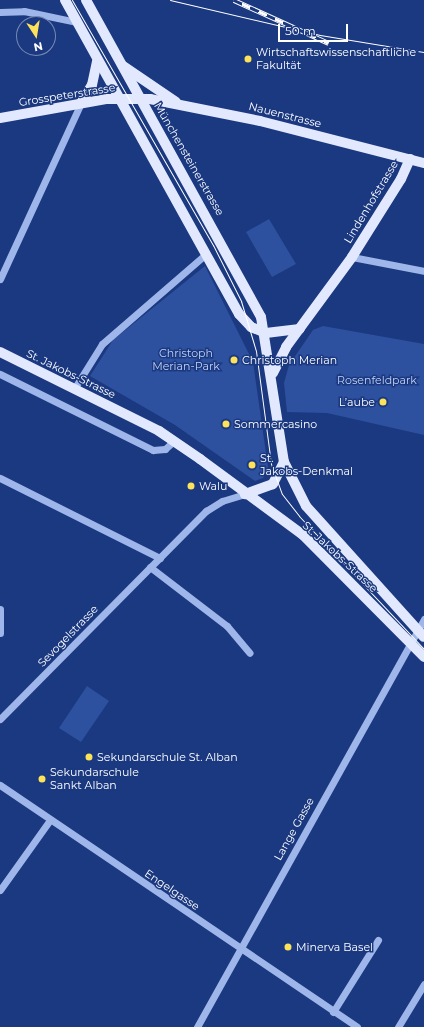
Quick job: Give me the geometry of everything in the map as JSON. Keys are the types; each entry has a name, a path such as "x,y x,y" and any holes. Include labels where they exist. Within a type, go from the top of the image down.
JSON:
{"main road":[{"path":"65,0 97,62 239,314 251,327 266,333 300,329"},
{"name":"Münchensteinerstrasse","path":"86,0 112,52 252,296 266,333 284,462"},
{"path":"112,52 129,71 179,104"},
{"path":"81,103 92,85 97,62"},
{"name":"Grosspeterstrasse","path":"0,118 81,103 118,98 139,98"},
{"name":"Nauenstrasse","path":"139,98 179,104 424,163"},
{"name":"Lindenhofstrasse","path":"272,375 277,361 352,258 401,179 410,159"},
{"name":"St. Jakobs-Strasse","path":"0,352 174,441 303,535 424,657"},
{"path":"245,494 273,484 284,462"},
{"name":"St. Jakobs-Strasse","path":"284,462 306,506 424,637"}],"street":[{"path":"0,12 24,11 76,22"},
{"path":"0,279 81,103"},
{"path":"74,389 102,344 206,254"},
{"name":"Lindenhofstrasse","path":"352,258 424,270"},
{"path":"0,374 153,450 164,449 174,441"},
{"path":"0,478 160,558"},
{"name":"Sevogelstrasse","path":"0,719 206,511 222,501 245,494"},
{"path":"150,567 227,626 250,653"},
{"path":"0,609 0,633"},
{"name":"Lange Gasse","path":"197,1027 416,629 424,619"},
{"name":"Engelgasse","path":"0,785 240,950 357,1027"},
{"path":"0,890 50,820"},
{"path":"333,1012 378,940"},
{"path":"398,1027 424,984"}],"green space":[{"path":"269,219 296,264 272,277 246,232"},
{"name":"Christoph Merian-Park","path":"205,266 253,362 268,467 263,478 255,481 175,425 90,376 113,340"},
{"name":"Rosenfeldpark","path":"323,326 424,344 424,435 327,413 287,412 284,383 289,365 313,330"},
{"path":"87,686 109,701 81,742 59,728"}],"tram line":[{"path":"72,0 213,245 241,301 256,351 271,464 282,494 299,516 424,649"},
{"path":"170,0 320,35 424,52"}],"railway":[{"path":"234,0 329,43"}],"place":[{"name":"Wirtschaftswissenschaftliche Fakultät","path":"248,59"},
{"name":"Christoph Merian","path":"234,360"},
{"name":"L’aube","path":"383,402"},
{"name":"Sommercasino","path":"226,424"},
{"name":"St. Jakobs-Denkmal","path":"252,465"},
{"name":"Walu","path":"191,486"},
{"name":"Sekundarschule St. Alban","path":"89,757"},
{"name":"Sekundarschule Sankt Alban","path":"42,779"},
{"name":"Minerva Basel","path":"288,947"}]}
